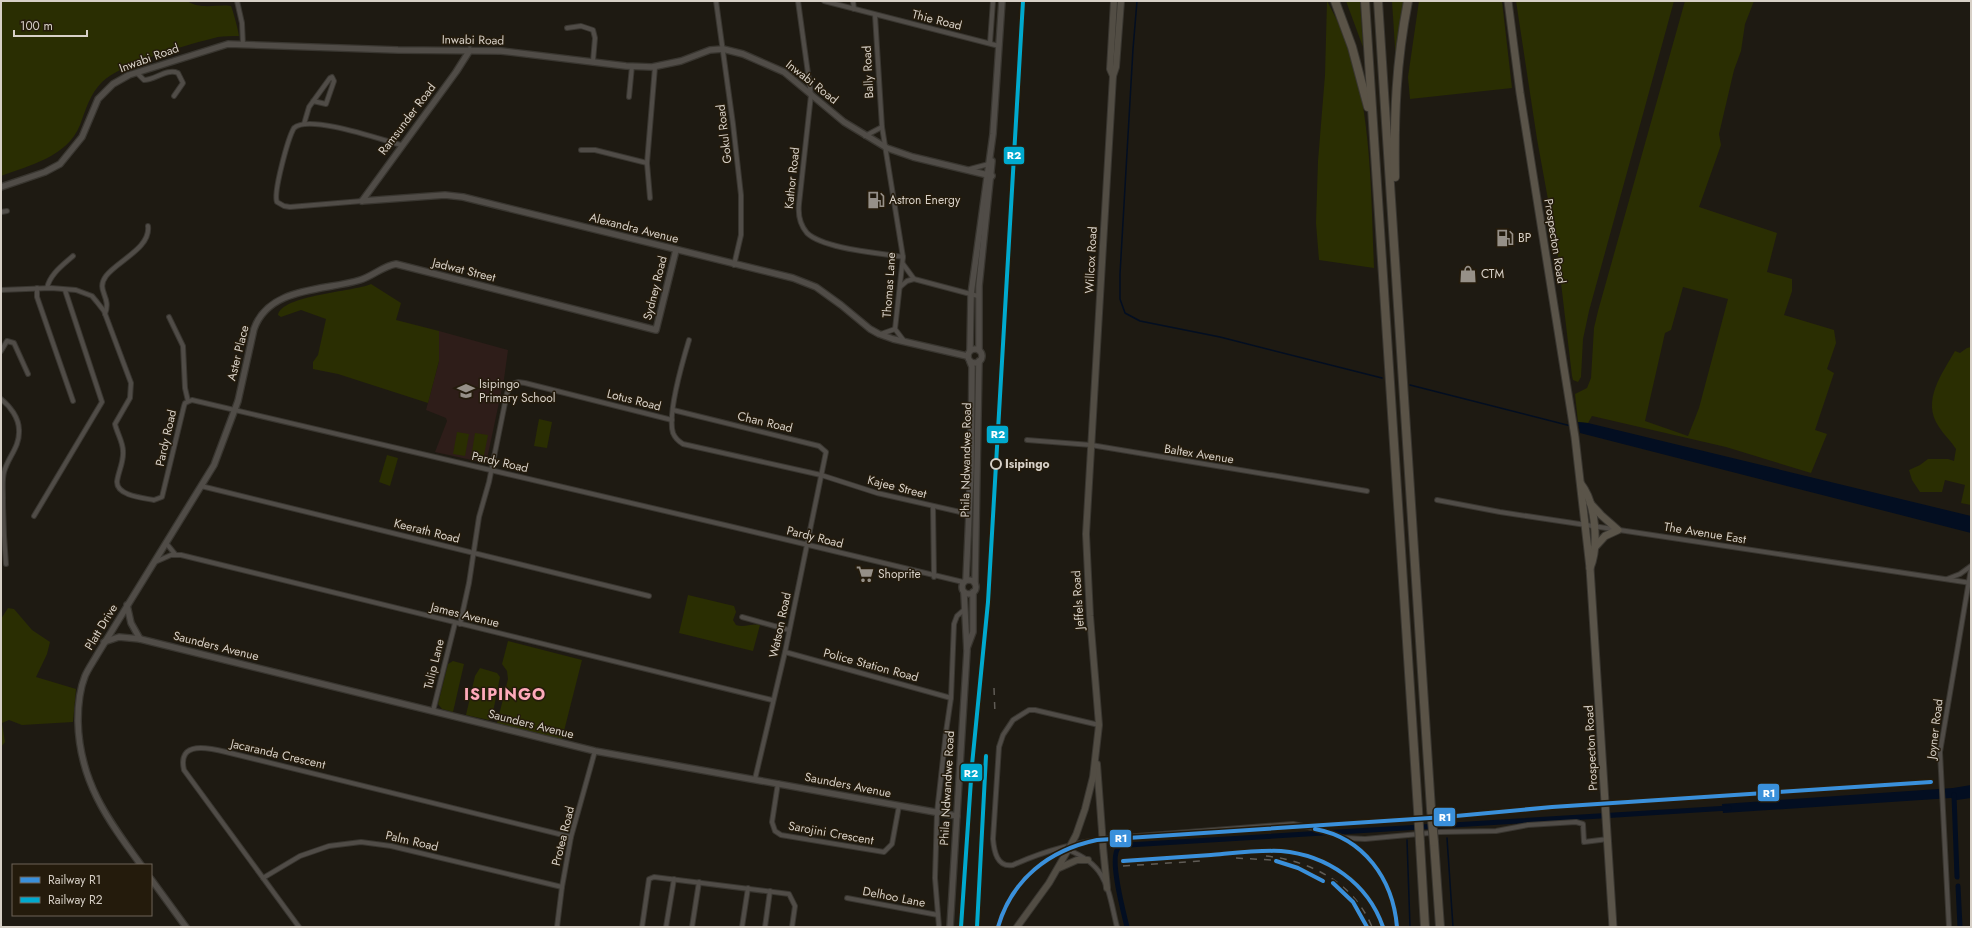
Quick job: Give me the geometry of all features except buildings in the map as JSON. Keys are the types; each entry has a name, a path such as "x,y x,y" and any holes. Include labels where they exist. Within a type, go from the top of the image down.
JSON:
{"highway":[{"path":"1335,1 1352,46 1373,129"},
{"path":"1365,1 1425,927"},
{"path":"1378,1 1440,927"},
{"path":"1391,190 1395,183 1394,112 1396,75 1408,1"}],"main road":[{"name":"Willcox Road","path":"1113,76 1110,69 1114,1"},
{"name":"Willcox Road","path":"1091,445 1113,76 1116,67 1121,1"},
{"name":"Prospecton Road","path":"1508,1 1520,93 1575,437 1581,484 1590,568 1613,927"},
{"name":"Jeffels Road","path":"1091,445 1086,534 1090,616 1099,726 1096,754"},
{"path":"1581,484 1589,501 1594,526 1595,548 1590,568"},
{"path":"1589,501 1601,515 1618,530 1605,536 1595,548"},
{"path":"1096,754 1103,848 1108,888"},
{"path":"1017,927 1059,868 1076,835 1085,809 1096,754"},
{"path":"1059,868 1077,860 1088,860"}],"street":[{"path":"237,1 242,23 243,45"},
{"name":"Gokul Road","path":"716,1 741,206 741,235 734,265"},
{"name":"Kathor Road","path":"798,1 811,95 798,204 799,217 803,226 812,236 821,241 855,250 903,257"},
{"name":"Thie Road","path":"824,1 999,46"},
{"path":"853,1 854,9"},
{"path":"990,43 993,1"},
{"path":"993,134 989,176 971,294 970,350 967,356 970,362 975,363 980,361 982,354 979,350 978,296 993,134 1002,1"},
{"name":"Bally Road","path":"875,15 882,127 887,148"},
{"path":"567,28 581,26 593,30 595,38 593,61"},
{"name":"Inwabi Road","path":"1,187 45,172 60,164 82,137 94,108 106,89 120,79 221,46 243,45 398,50 508,51 632,66 655,66 691,58 710,50 722,49 743,54 777,68 864,136 887,148 913,157 989,176"},
{"name":"Ramsunder Road","path":"362,201 401,145 456,72 470,50"},
{"path":"629,97 632,66"},
{"path":"650,198 647,163 655,66"},
{"path":"137,73 142,79 148,80 170,72 178,73 183,83 174,96"},
{"path":"802,87 808,76"},
{"path":"313,101 326,104 334,81 332,77 308,107 304,124 338,127 401,145"},
{"name":"Alexandra Avenue","path":"304,124 297,126 292,131 275,194 277,202 284,206 290,207 436,195 463,196 734,265 793,278 816,287 870,329 879,334 967,356"},
{"path":"864,136 882,127"},
{"name":"Thomas Lane","path":"887,148 903,257 896,329 904,340"},
{"path":"581,150 595,150 647,163"},
{"name":"Inwabi Road","path":"964,170 980,168 989,164"},
{"path":"1,212 7,212"},
{"path":"105,315 108,305 102,288 104,280 109,273 128,258 147,238 149,233 148,226"},
{"name":"Sydney Road","path":"656,330 676,250"},
{"path":"47,288 48,282 54,274 73,256"},
{"path":"903,263 907,271 914,279"},
{"name":"Jadwat Street","path":"272,307 297,292 354,282 396,264 656,330"},
{"path":"900,287 908,281 914,279 978,296"},
{"path":"37,288 37,296 73,401"},
{"path":"1,290 47,288 76,290 92,296 105,315"},
{"path":"34,516 102,402 65,290"},
{"name":"Aster Place","path":"233,410 238,402 256,324 263,314 272,307"},
{"name":"Pardy Road","path":"105,315 132,383 130,398 115,422 123,448 120,475 117,480 118,485 124,492 154,500 162,496 184,406 188,401 492,470 808,545 934,577 965,581"},
{"path":"169,317 183,346 185,392 188,401"},
{"name":"Thomas Lane","path":"879,334 896,329"},
{"path":"672,420 689,340"},
{"path":"1,351 8,341 14,343 28,374"},
{"path":"970,350 975,348 979,350"},
{"name":"Phila Ndwandwe Road","path":"975,583 980,361"},
{"name":"Phila Ndwandwe Road","path":"965,581 971,469 972,367 970,362"},
{"name":"Lotus Road","path":"492,470 507,393 512,384 518,382 672,420 672,428 675,437 683,444 821,475"},
{"path":"1,399 11,408 19,428 19,439 6,465 2,480 6,564"},
{"name":"Platt Drive","path":"140,864 103,812 92,791 83,765 80,747 78,705 80,690 85,676 104,642 214,465 233,410"},
{"name":"Chan Road","path":"673,410 822,447 826,452 821,475"},
{"name":"Baltex Avenue","path":"1028,440 1091,445 1367,491"},
{"name":"Tulip Lane","path":"433,711 469,583 479,517 492,470"},
{"name":"Kajee Street","path":"821,475 877,493 969,514"},
{"name":"Watson Road","path":"755,779 772,700 785,652 808,545 821,475"},
{"name":"Keerath Road","path":"201,486 649,596"},
{"name":"The Avenue East","path":"1437,500 1585,525 1970,583"},
{"path":"933,506 934,577"},
{"path":"154,562 175,554 166,543"},
{"name":"James Avenue","path":"175,554 772,700"},
{"path":"1945,579 1960,574 1971,567"},
{"name":"Joyner Road","path":"1949,927 1941,785 1942,738 1970,583 1971,567"},
{"path":"971,580 975,583 976,588 973,592 969,594 964,593 962,589 965,581 971,580"},
{"name":"Phila Ndwandwe Road","path":"967,651 973,632 973,592"},
{"name":"Phila Ndwandwe Road","path":"950,927 967,651 964,593"},
{"path":"128,605 131,623 140,639"},
{"path":"965,621 957,616 966,609"},
{"name":"Phila Ndwandwe Road","path":"939,927 935,878 937,812 946,732 952,698 953,631 957,616"},
{"path":"742,617 789,630"},
{"name":"Saunders Avenue","path":"104,642 119,637 140,639 595,751 957,816"},
{"name":"Police Station Road","path":"785,652 952,698"},
{"path":"1099,726 1044,711 1029,710 1013,720 1008,727 999,747 993,839 997,857 1003,864 1013,865 1043,852 1104,839 1293,824 1345,838 1366,839 1440,832 1496,831 1528,825 1576,822 1583,824 1584,842 1608,839"},
{"name":"Jacaranda Crescent","path":"299,927 184,770 183,764 185,757 194,748 200,747 220,751 571,837"},
{"name":"Protea Road","path":"557,927 562,887 571,837 595,751"},
{"name":"Sarojini Crescent","path":"778,783 772,822 775,831 781,835 884,852 892,844 899,806"},
{"name":"Palm Road","path":"263,878 300,856 330,846 361,842 391,846 562,887"},
{"path":"1067,853 1076,854 1088,860 1097,868 1108,888 1117,927"},
{"path":"642,927 649,879 654,877 789,894 795,906 792,927"},
{"path":"666,927 674,879"},
{"path":"152,880 186,927"},
{"path":"692,927 699,882"},
{"path":"742,927 748,888"},
{"path":"765,927 770,891"},
{"name":"Delhoo Lane","path":"847,898 938,915"}],"shaded area":[{"name":"Isipingo Primary School","path":"439,331 508,350 504,379 487,459 481,462 435,452 447,421 446,418 426,410 439,361"}],"green space":[{"path":"1,1 187,1 192,4 203,6 231,6 239,36 218,37 174,49 140,61 111,75 102,82 94,92 80,125 74,136 66,145 46,158 1,176"},
{"path":"1327,1 1342,31 1352,57 1365,116 1370,179 1374,268 1319,260 1316,223 1318,161 1325,75"},
{"path":"1346,1 1360,1 1363,47"},
{"path":"1392,1 1404,1 1396,63"},
{"path":"1419,1 1502,1 1512,88 1410,99 1408,77"},
{"path":"1516,1 1674,1 1589,311 1583,339 1581,377 1578,382 1573,380 1572,376 1557,249 1537,139"},
{"path":"1685,1 1754,1 1745,24 1741,51 1734,70 1719,134 1721,145 1699,207 1777,233 1767,272 1792,279 1792,291 1784,315 1834,330 1836,343 1827,369 1834,373 1815,430 1827,434 1811,473 1726,447 1592,416 1588,423 1578,422 1575,394 1587,388 1591,378 1594,328","holes":["1683,287 1728,299 1699,408 1688,436 1645,421 1665,333 1671,330"]},
{"path":"371,284 401,303 396,320 439,331 439,361 428,403 338,374 313,369 313,362 318,355 326,319 301,310 281,317 278,315 282,308 304,299"},
{"path":"1971,347 1971,505 1961,503 1965,485 1945,480 1942,492 1920,492 1912,480 1909,470 1928,459 1948,459 1954,461 1956,449 1941,430 1934,417 1932,407 1933,398 1939,378 1955,351 1960,353"},
{"path":"539,419 552,422 547,448 534,446"},
{"path":"457,432 469,434 465,456 453,454"},
{"path":"475,433 488,435 483,460 471,458"},
{"path":"387,455 398,458 390,486 379,482"},
{"path":"688,595 734,606 736,612 733,620 736,625 760,625 753,651 679,633"},
{"path":"8,608 14,609 32,630 50,642 47,654 36,677 76,689 73,722 22,725 9,720 2,723 5,742 1,747 1,619"},
{"path":"508,641 582,660 562,739 497,723 508,679 507,671 502,664"},
{"path":"453,661 464,664 453,712 442,709 438,704 448,664"},
{"path":"480,668 497,673 500,677 492,717 489,720 466,715 475,676"}],"water":[{"path":"1578,422 1588,423 1971,516 1971,533 1580,433"},
{"path":"1971,785 1971,798 1957,800 1951,798 1723,813 1722,804 1953,788"}],"waterway":[{"path":"1137,1 1120,274 1120,299 1125,313 1140,321 1220,337 1382,378"},
{"path":"1410,385 1571,426"},
{"path":"1954,795 1957,877"},
{"path":"1127,927 1120,898 1115,861 1116,852 1119,847 1127,845 1729,808"},
{"path":"1447,838 1453,927"},
{"path":"1407,840 1410,927"},
{"path":"1958,886 1960,927"}],"railway":[{"path":"994,688 995,714"},
{"path":"998,927 1004,910 1013,895 1023,881 1035,869 1048,859 1063,851 1097,840 1445,817 1552,807 1931,782"},
{"path":"1312,828 1330,833 1347,841 1361,850 1372,862 1382,876 1389,891 1397,927"},
{"path":"1193,856 1248,851 1281,851 1314,858 1330,865 1344,874 1356,885 1367,897 1376,911 1383,927"},
{"path":"1266,856 1299,863 1315,869 1329,877 1354,898 1372,927"},
{"path":"1236,858 1272,860"},
{"path":"1123,866 1201,861"},
{"path":"1297,868 1323,881"}],"rail line":[{"name":"R2","path":"961,927 972,765 988,602 1023,1"},
{"name":"R2","path":"977,927 986,756"},
{"name":"R1","path":"998,927 1004,910 1013,895 1023,881 1035,869 1048,859 1063,851 1097,840 1445,817 1552,807 1931,782"},
{"name":"R1","path":"1315,829 1348,841 1373,863 1382,877 1389,893 1394,909 1397,927"},
{"name":"R1","path":"1123,861 1264,851 1281,851 1314,858 1330,865 1344,874 1356,885 1367,897 1376,911 1383,927"},
{"name":"R1","path":"1276,861 1298,868 1323,881"},
{"name":"R1","path":"1333,883 1353,902 1367,927"}],"place":[{"name":"Astron Energy","path":"876,200"},
{"name":"BP","path":"1505,238"},
{"name":"CTM","path":"1468,274"},
{"name":"Isipingo Primary School","path":"466,391"},
{"name":"Isipingo","path":"996,464"},
{"name":"Shoprite","path":"865,574"}],"district":[{"name":"ISIPINGO","path":"505,694"}]}
